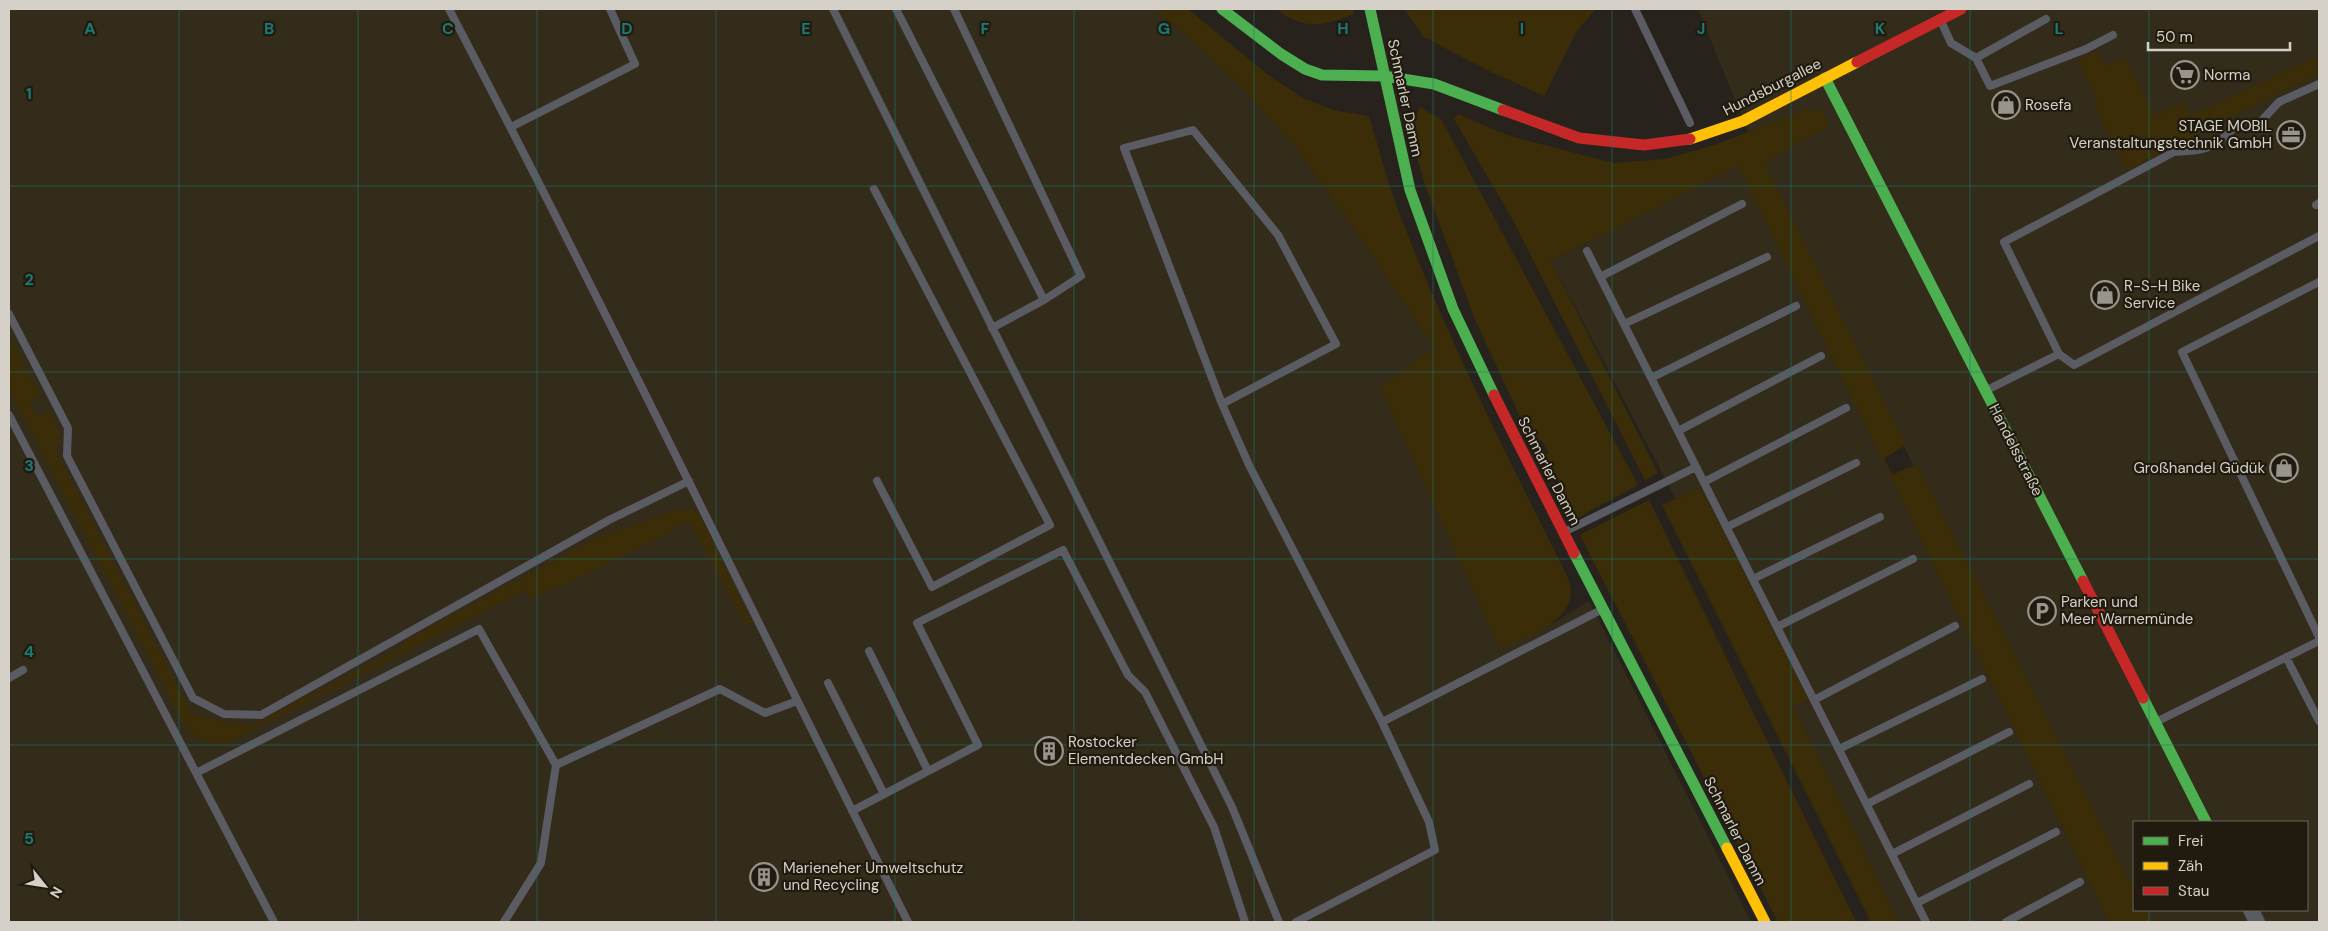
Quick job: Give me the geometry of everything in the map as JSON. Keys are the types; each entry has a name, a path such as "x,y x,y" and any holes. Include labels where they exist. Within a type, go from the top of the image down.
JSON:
{"street":[{"name":"Hundsburgallee","path":"1222,9 1305,70 1322,75 1384,76 1434,84 1579,138 1644,145 1687,140 1743,122 1961,9"},
{"name":"Schmarler Damm","path":"1370,9 1410,190 1454,309 1524,457 1765,922"},
{"name":"Handelsstraße","path":"1826,78 2205,821"}],"lane":[{"path":"449,9 511,127 761,624 797,701 908,922"},
{"path":"511,127 635,64 610,9"},
{"path":"833,9 1232,807 1278,922"},
{"path":"896,9 1044,300"},
{"path":"954,9 1081,276 1044,300 992,328"},
{"path":"1635,10 1690,123"},
{"path":"1940,19 1951,43 1976,58 1990,86 2086,49 2112,35"},
{"path":"1976,58 2046,19"},
{"path":"2264,118 2279,102 2319,84"},
{"path":"2233,129 2224,138 2202,151 2174,152 2004,242 2059,354 2074,365 2319,236"},
{"path":"1222,404 1336,344 1278,235 1193,130 1124,148 1222,404 1249,465 1382,722 1429,822 1435,850 1296,922"},
{"path":"874,190 1050,525 932,587 877,481"},
{"path":"1600,277 1742,204"},
{"path":"1587,251 1926,922"},
{"path":"1624,324 1767,257"},
{"path":"2319,282 2182,352 2319,637"},
{"path":"1651,378 1796,306"},
{"path":"9,314 68,428 67,456 194,698 224,714 261,715 609,520 689,481"},
{"path":"1986,391 2059,354"},
{"path":"1678,431 1821,356"},
{"path":"1704,482 1846,408"},
{"path":"9,414 274,922"},
{"path":"1727,527 1856,464"},
{"path":"1564,532 1696,467"},
{"path":"1753,579 1880,517"},
{"path":"852,810 978,745 917,623 1063,550 1128,676 1145,692 1214,827 1245,922"},
{"path":"1777,627 1913,559"},
{"path":"1382,722 1603,609"},
{"path":"1814,700 1955,626"},
{"path":"196,772 479,629 556,765 541,863 504,922"},
{"path":"2155,722 2319,640"},
{"path":"869,651 928,771"},
{"path":"2286,657 2319,721"},
{"path":"9,678 23,670"},
{"path":"1839,749 1982,679"},
{"path":"828,683 884,794"},
{"path":"556,765 720,689 765,713 797,701"},
{"path":"1867,804 2009,732"},
{"path":"1892,854 2029,784"},
{"path":"1917,903 2056,832"},
{"path":"2006,922 2080,882"}],"shaded area":[{"path":"9,9 1153,9 1178,28 1246,92 1299,152 1356,232 1434,348 1552,624 1589,601 1751,922 9,922"},
{"path":"1153,9 1188,9 1267,74 1303,98 1333,110 1369,116 1397,207 1435,301 1522,486 1568,578 1571,593 1568,604 1554,622 1532,635 1500,649 1380,387 1434,348 1356,232 1299,152 1246,92 1178,28"},
{"path":"1276,9 1353,9 1354,14 1333,21 1314,24 1296,21"},
{"path":"1404,9 1596,9 1577,31 1544,96 1487,70 1424,37"},
{"path":"1698,9 2319,9 2319,922 2144,922 2138,911 2308,911 2308,821 2133,821 2133,900 1763,168"},
{"path":"2097,51 2105,66 2125,57 2155,116 2183,102 2190,116 2319,55 2319,73 2127,170 2094,106 2099,103 2077,61"},
{"path":"1420,107 1441,119 1638,485 1577,518 1545,455 1549,453 1542,440 1538,441 1536,438 1531,440 1476,322 1424,182 1412,140 1412,125"},
{"path":"1808,109 1824,112 1828,127 1765,164 1906,445 1884,458 1892,475 1917,464 2133,887 2133,911 2146,911 2151,922 2109,922 1738,166 1551,261 1658,473 1645,480 1510,215 1454,119 1458,114 1509,136 1614,163 1665,159 1711,146"},
{"path":"1738,165 2109,922 1884,922 1783,725 1667,482 1551,261"},
{"path":"9,336 40,395 30,401 37,417 49,411 60,433 56,452 192,715 251,726 403,647 406,640 594,539 676,510 695,510 701,518 751,622 745,625 691,524 678,522 678,528 565,585 561,585 529,600 525,591 227,743 205,741 195,736 186,728 9,389"},
{"path":"1700,488 1808,700 1793,707 1899,922 1871,922 1662,505"},
{"path":"1649,500 1856,922 1778,922 1580,535"}],"traffic: fast":[{"path":"1222,9 1281,54 1305,69 1322,75 1384,76 1434,84 1503,110"},
{"path":"1370,9 1410,190 1453,309 1494,395"},
{"path":"1825,78 2083,581"},
{"path":"1574,553 1727,848"},
{"path":"2143,698 2205,821"}],"traffic: slow":[{"path":"1690,139 1743,121 1857,62"},
{"path":"1727,848 1765,922"}],"traffic: jam":[{"path":"1857,62 1961,9"},
{"path":"1503,110 1579,138 1644,145 1690,139"},
{"path":"1494,395 1574,553"},
{"path":"2083,581 2143,698"}],"place":[{"name":"Norma","path":"2185,75"},
{"name":"Rosefa","path":"2006,105"},
{"name":"STAGE MOBIL Veranstaltungstechnik GmbH","path":"2291,135"},
{"name":"R-S-H Bike Service","path":"2105,295"},
{"name":"Großhandel Güdük","path":"2284,468"},
{"name":"Parken und Meer Warnemünde","path":"2042,611"},
{"name":"Rostocker Elementdecken GmbH","path":"1049,751"},
{"name":"Marieneher Umweltschutz und Recycling","path":"764,877"}]}
